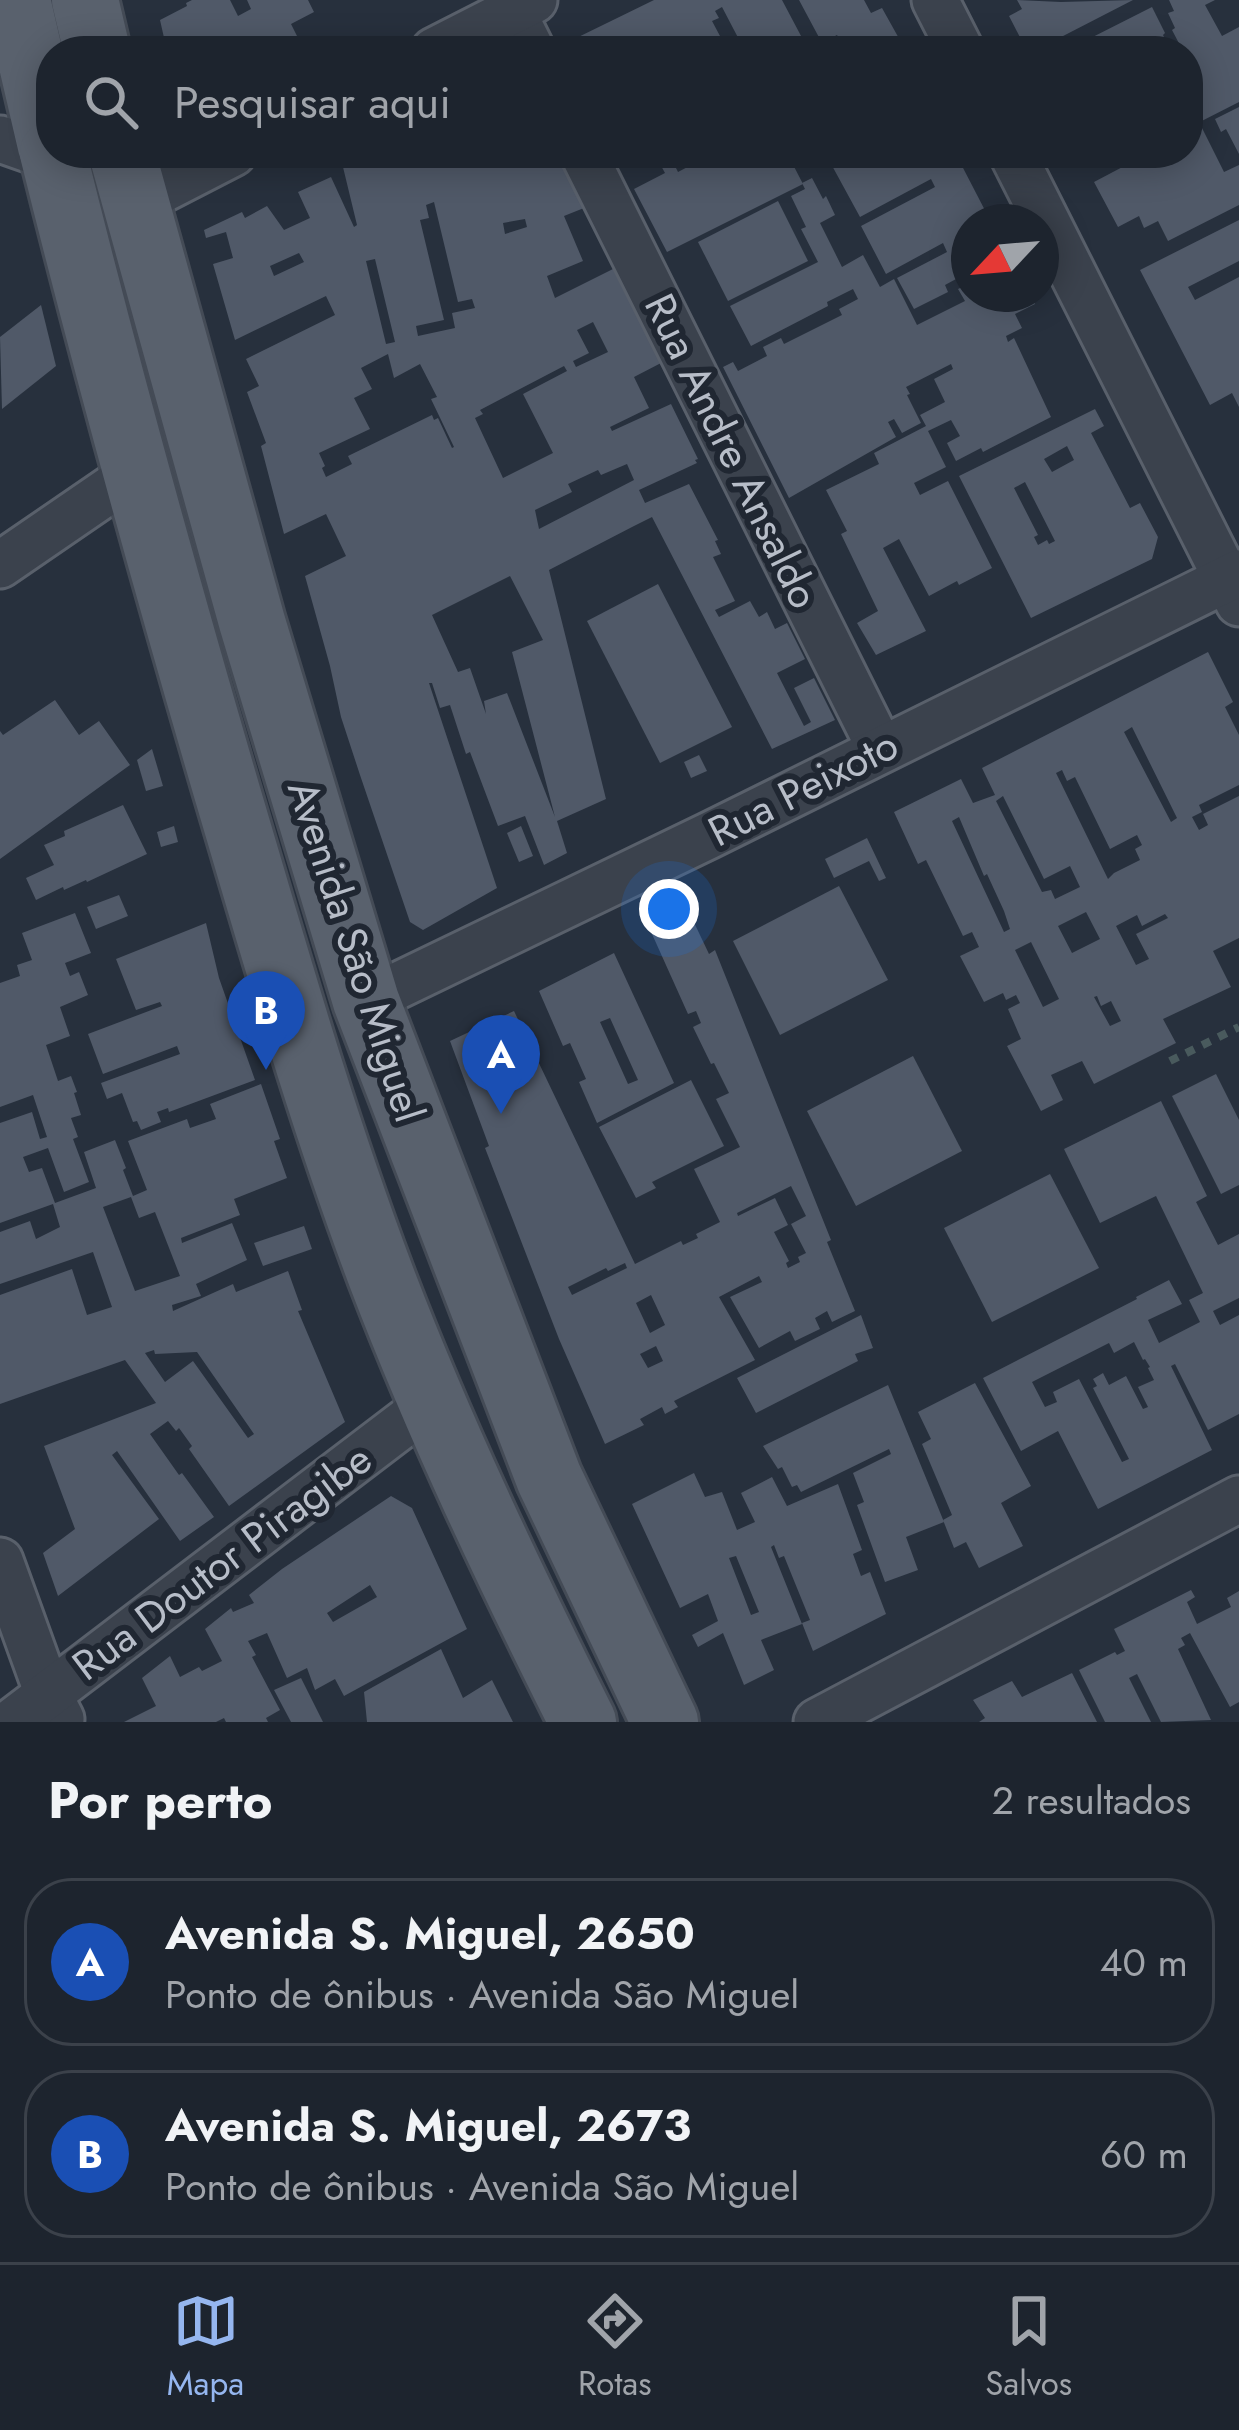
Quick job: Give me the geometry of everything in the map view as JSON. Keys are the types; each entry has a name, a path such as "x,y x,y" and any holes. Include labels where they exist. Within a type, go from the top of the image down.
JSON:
{"main road":[{"name":"Avenida São Miguel","path":"17,0 36,129"},
{"path":"85,0 94,36"},
{"name":"Avenida São Miguel","path":"45,168 303,1051 381,1275 432,1402 584,1722"},
{"name":"Avenida São Miguel","path":"128,178 252,622 366,1001 549,1478 665,1722"}],"street":[{"path":"935,0 953,36"},
{"path":"480,36 526,21"},
{"path":"128,178 170,168"},
{"name":"Rua Andre Ansaldo","path":"590,168 880,748"},
{"path":"1020,168 1235,585"},
{"path":"0,565 137,471"},
{"name":"Rua Peixoto","path":"366,1001 880,748 1235,585"},
{"name":"Rua Doutor Piragibe","path":"40,1713 432,1402"},
{"path":"817,1722 1239,1499"},
{"path":"0,1562 40,1713"}],"path":[{"path":"1170,1060 1239,1027"}],"building":[{"path":"230,0 238,16 251,9 247,0 308,0 314,12 291,24 297,36 164,36 160,20 186,3"},
{"path":"654,0 782,0 801,36 737,36 722,7 715,11 719,18 712,21 720,36 580,36"},
{"path":"799,0 864,0 871,13 882,8 898,36 837,35 818,36"},
{"path":"1017,0 1133,0 1063,36 1019,36 1009,16 1022,9"},
{"path":"1169,0 1215,0 1205,5 1222,36 1239,27 1239,102 1203,120 1203,36 1175,36 1168,13 1174,11"},
{"path":"1152,7 1165,33 1164,36 1095,36"},
{"path":"1239,107 1239,154 1215,119"},
{"path":"1203,130 1224,172 1239,165 1239,205 1168,241 1158,221 1144,228 1139,216 1118,227 1094,182 1121,168 1203,168"},
{"path":"343,168 564,168 584,208 564,216 583,261 547,276 555,298 615,268 661,363 634,377 649,408 610,427 612,431 671,404 698,459 639,490 645,503 689,484 718,540 721,554 713,557 735,601 715,610 719,617 750,601 759,617 767,612 775,629 787,623 805,659 777,673 804,726 811,722 794,688 814,678 835,720 772,749 652,517 634,526 549,570 606,799 557,821 567,853 544,865 525,816 498,826 450,705 440,708 429,683 497,888 423,930 410,922 360,775 305,576 346,556 326,514 284,534 261,446 266,443 247,392 259,386 246,359 335,315 326,296 235,340 213,264 233,258 226,232 206,238 204,230 267,206 284,230 310,218 298,192 331,177 354,227","holes":["434,202 458,302 472,299 475,308 452,313 455,328 418,336 416,326 444,320 420,220 429,218 426,205","525,219 527,227 505,234 503,223","299,253 304,262 274,276 270,266","375,259 395,342 386,344 366,261","593,322 608,352 576,367 573,361 589,353 577,330","388,354 394,378 420,364 454,447 432,415 348,456 352,464 326,477 319,453 370,429 354,398 372,389 361,368","564,366 567,371 523,394 553,453 503,478 475,418 483,414 480,410","627,464 634,480 539,529 535,510 572,492 568,484 598,470 601,475","510,576 543,640 512,652 555,817 507,693 484,701 486,714 470,668 458,672 432,615"]},
{"path":"662,168 678,172 686,168 795,168 803,184 667,252 634,189 665,173"},
{"path":"833,168 963,168 982,204 951,204 948,292 914,309 897,278 947,252 943,243 886,274 861,226 935,187 931,179 860,217"},
{"path":"812,178 823,199 826,196 835,215 820,223 842,267 863,255 880,287 894,279 917,325 951,308 951,312 1019,312 1015,314 1022,328 1006,336 1008,342 1014,338 1051,417 956,461 947,443 960,436 951,420 928,431 946,467 914,483 920,495 948,481 992,568 929,596 899,539 883,548 926,631 876,655 857,623 878,611 826,490 879,464 874,453 926,426 920,415 945,402 934,379 953,369 951,364 906,387 921,423 902,433 894,419 888,422 896,437 789,498 723,367 733,362 738,371 767,356 763,347 781,338 784,344 842,315 839,309 858,299 853,289 751,346 730,306 818,262 791,196 805,189 802,183"},
{"path":"778,201 808,261 728,301 698,242"},
{"path":"1239,220 1239,261 1188,287 1195,300 1239,277 1239,407 1232,393 1210,405 1140,270"},
{"path":"41,305 56,366 2,409 0,337"},
{"path":"1095,409 1104,426 1091,433 1130,508 1140,503 1158,537 1152,559 1031,618 959,476","holes":["1067,446 1074,460 1052,472 1044,459","1025,482 1055,541 1049,544 1047,540 1038,545 1034,537 1038,535 1014,488"]},
{"path":"658,584 732,727 660,763 587,621"},
{"path":"1208,652 1233,702 1225,707 1239,735 1239,785 1199,805 1202,812 1192,817 1199,830 1208,825 1203,814 1239,796 1239,938 1213,951 1231,987 1163,1019 1176,1043 1094,1084 1082,1061 1051,1075 1063,1100 1041,1111 1007,1046 1021,1039 1008,1009 1020,1003 1016,995 1006,1000 1003,993 984,1002 960,956 979,947 972,932 963,936 926,860 918,864 894,812 961,779 973,803 995,795 982,768","holes":["1132,727 1177,818 1171,822 1124,732","1062,770 1067,781 1075,777 1110,849 1137,835 1142,845 1135,849 1140,860 1108,879 1056,773","1003,796 1044,879 1070,866 1080,887 1055,899 1051,890 1042,892 996,801","959,817 1004,911 1010,929 1004,932 952,821","1086,912 1100,939 1072,953 1058,926","1165,914 1168,918 1136,934 1149,959 1136,965 1116,926 1137,915 1142,926","1031,942 1059,999 1043,1007 1015,950","1094,997 1101,1006 1111,1001 1121,1021 1110,1026"]},
{"path":"55,700 79,735 99,721 130,765 0,859 0,731 3,735"},
{"path":"152,749 163,786 146,791 137,760"},
{"path":"699,755 707,771 691,778 684,762"},
{"path":"123,805 147,854 36,900 26,878 54,865 44,845"},
{"path":"174,826 178,842 161,847 157,832"},
{"path":"521,826 533,856 519,862 507,833"},
{"path":"867,838 886,878 879,881 869,861 834,878 825,859"},
{"path":"839,886 888,980 780,1035 733,941"},
{"path":"119,895 128,916 96,929 87,907"},
{"path":"75,913 91,953 65,963 70,976 79,972 88,995 60,1007 70,1036 46,1045 58,1081 71,1076 77,1092 81,1115 71,1118 78,1137 73,1139 89,1182 64,1192 48,1148 23,1157 29,1172 42,1168 55,1203 96,1188 84,1152 115,1140 133,1196 147,1190 128,1141 187,1119 190,1128 216,1119 210,1104 261,1084 280,1139 274,1141 287,1178 234,1199 240,1215 181,1238 182,1243 232,1223 247,1260 196,1284 201,1296 172,1305 173,1311 233,1284 236,1292 288,1271 302,1310 298,1311 345,1422 229,1506 189,1449 192,1446 168,1421 150,1434 214,1517 180,1541 117,1451 112,1455 159,1519 58,1596 43,1553 75,1529 44,1446 156,1403 125,1360 0,1404 0,1295 72,1269 87,1315 112,1307 93,1252 0,1284 0,1232 30,1221 36,1239 60,1227 53,1204 0,1223 0,1123 32,1112 40,1139 47,1137 33,1095 0,1107 0,983 20,976 17,965 32,960 22,933","holes":["131,1197 139,1218 155,1212 180,1276 135,1291 103,1207","154,1350 155,1354 197,1352 254,1434 248,1438 193,1361 165,1382 145,1353"]},
{"path":"690,914 709,954 715,950 855,1311 832,1322 827,1311 815,1318 820,1329 795,1341 790,1331 759,1348 730,1297 762,1282 759,1276 719,1297 755,1360 674,1401 678,1407 665,1414 662,1407 640,1419 644,1425 605,1444 485,1148 489,1146 450,1041 514,1011 635,1264 681,1241 683,1245 698,1238 696,1234 720,1222 694,1169 740,1147 716,1099 729,1093 693,1027 701,1023 696,1011 688,1014 652,934","holes":["791,1186 806,1216 791,1224 806,1253 798,1257 800,1262 788,1268 774,1232 788,1225 775,1198 737,1213","625,1263 627,1268 572,1295 568,1287","651,1295 665,1325 650,1333 636,1303","656,1346 663,1361 648,1368 640,1354"]},
{"path":"206,923 219,978 255,1080 169,1112 168,1108 157,1112 161,1122 141,1130 122,1093 107,1099 101,1083 180,1054 177,1046 103,1074 88,1034 162,1006 160,1002 136,1010 116,959"},
{"path":"614,953 674,1083 597,1123 579,1082 586,1079 570,1043 563,1046 539,991","holes":["610,1018 638,1080 628,1084 600,1022"]},
{"path":"913,1056 962,1151 856,1206 807,1111"},
{"path":"1216,1074 1239,1120 1239,1185 1221,1194 1172,1096"},
{"path":"691,1080 724,1146 652,1182 656,1188 636,1198 599,1127"},
{"path":"1161,1101 1207,1196 1196,1202 1218,1245 1239,1234 1239,1298 1213,1311 1220,1325 1239,1315 1239,1414 1208,1430 1175,1364 1171,1366 1212,1450 1098,1509 1058,1431 1021,1451 983,1378 1169,1280 1182,1304 1148,1320 1159,1343 1200,1322 1189,1300 1203,1293 1156,1196 1100,1223 1064,1149","holes":["1134,1342 1154,1380 1138,1387 1148,1407 1143,1409 1126,1376 1109,1385 1103,1373 1093,1379 1097,1386 1093,1388 1129,1459 1122,1462 1079,1379 1053,1392 1057,1402 1045,1407 1032,1382 1109,1343 1114,1353"]},
{"path":"1050,1174 1099,1268 992,1322 944,1228"},
{"path":"304,1226 312,1249 263,1266 254,1243"},
{"path":"861,1315 873,1348 855,1354 858,1361 756,1413 737,1378"},
{"path":"975,1383 1031,1486 1001,1503 1023,1546 979,1568 966,1542 954,1548 943,1520 952,1515 922,1444 931,1439 918,1412"},
{"path":"888,1385 944,1522 906,1537 918,1570 885,1582 857,1505 864,1502 853,1473 891,1454 889,1449 801,1492 797,1485 792,1487 763,1446"},
{"path":"694,1473 705,1497 722,1492 737,1530 755,1522 741,1493 772,1477 787,1506 838,1484 862,1550 853,1554 861,1576 870,1572 886,1614 813,1651 802,1623 810,1620 784,1556 779,1558 774,1545 802,1624 761,1640 774,1670 744,1685 723,1633 698,1647 692,1635 718,1621 708,1594 680,1608 632,1504","holes":["736,1556 759,1612 751,1615 729,1558"]},
{"path":"391,1496 412,1508 467,1629 344,1696 335,1679 315,1690 307,1668 287,1678 267,1633 248,1641 280,1710 266,1718 268,1722 226,1722 224,1718 216,1722 124,1722 156,1706 142,1678 170,1656 180,1677 222,1661 205,1629 231,1608 233,1612 254,1603 249,1595","holes":["370,1585 377,1597 333,1622 327,1613"]},
{"path":"1191,1590 1195,1597 1187,1602 1197,1624 1231,1607 1227,1598 1239,1591 1239,1702 1230,1707 1190,1633 1181,1638 1185,1645 1178,1649 1211,1720 1161,1722 1137,1674 1129,1678 1151,1722 1105,1722 1079,1670 1125,1651 1114,1629"},
{"path":"441,1649 463,1698 492,1680 513,1722 367,1722 364,1692"},
{"path":"1072,1673 1097,1722 979,1722 985,1718 973,1700 1012,1681 1022,1697"},
{"path":"301,1678 323,1722 291,1722 274,1690"}],"place":[{"name":"Avenida S. Miguel, 2673","path":"266,1070"},
{"name":"Avenida S. Miguel, 2650","path":"501,1114"}]}
